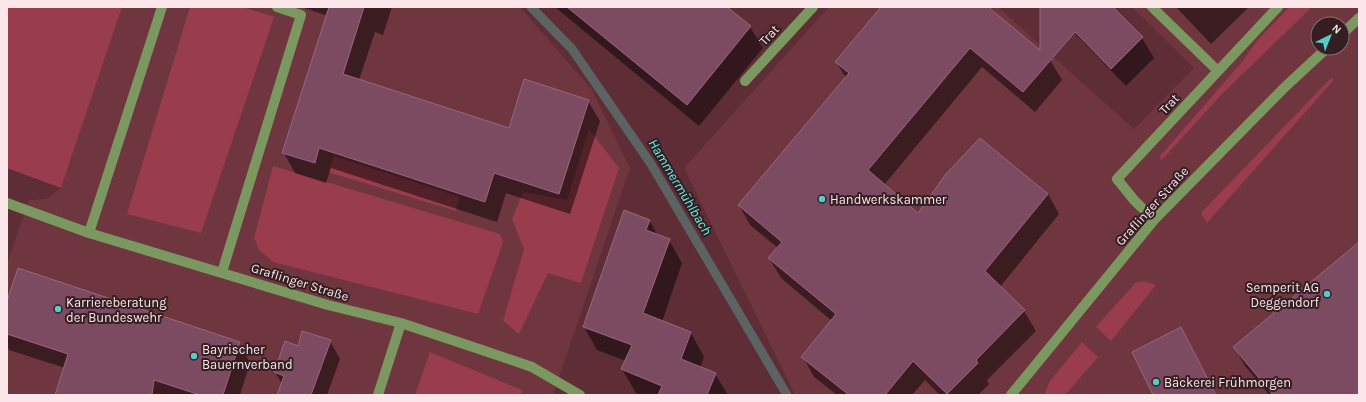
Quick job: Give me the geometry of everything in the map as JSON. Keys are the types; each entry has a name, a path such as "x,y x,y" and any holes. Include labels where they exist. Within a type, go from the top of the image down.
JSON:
{"street":[{"path":"89,233 162,7"},
{"path":"222,272 301,15 276,7"},
{"name":"Trat","path":"745,81 813,7"},
{"path":"1152,7 1218,71"},
{"name":"Trat","path":"1154,220 1134,200 1117,179 1278,7"},
{"path":"1350,26 1359,18"},
{"name":"Graflinger Straße","path":"1011,395 1154,220 1285,87 1318,56"},
{"name":"Graflinger Straße","path":"7,203 89,233 328,305 401,323 532,367 580,395"},
{"path":"378,395 401,323"}],"shaded area":[{"path":"7,7 122,7 61,188 7,168"},
{"path":"122,7 520,7 592,90 630,168 553,395 7,395 7,264 29,200 46,199 61,188"},
{"path":"190,7 243,7 274,17 201,233 127,214"},
{"path":"829,7 998,7 1134,129 1194,68 1132,7 1359,7 1359,395 795,395 684,168"},
{"path":"1289,7 1312,7 1222,94 1161,161 1160,156 1242,62 1256,42"},
{"path":"1333,78 1333,81 1207,223 1201,213 1329,80"},
{"path":"589,129 619,168 581,283 548,273 519,334 503,321 524,249 512,219 523,192 567,200"},
{"path":"334,156 460,197 456,211 328,172"},
{"path":"273,166 500,234 503,242 478,314 273,262 259,250 254,238"},
{"path":"1144,281 1156,285 1111,341 1096,327 1135,283"},
{"path":"1082,342 1098,357 1065,395 1044,395 1050,381"},
{"path":"430,352 522,390 521,395 415,395"}],"building":[{"path":"329,7 364,7 343,74 509,128 524,79 589,100 559,194 494,173 485,202 319,148 315,163 282,153"},
{"path":"567,7 727,7 751,26 687,105"},
{"name":"Handwerkskammer","path":"881,7 988,7 1040,50 1040,7 1113,7 1143,37 1111,69 1075,32 1023,92 970,48 868,170 918,213 946,174 980,138 1048,194 985,271 1025,310 976,360 978,363 947,394 913,361 885,395 849,395 801,357 836,314 768,258 782,242 738,205 849,73 835,62"},
{"path":"624,210 650,220 646,230 670,239 643,313 691,332 681,359 716,373 707,395 658,395 662,386 621,369 632,345 583,327"},
{"name":"Semperit AG Deggendorf","path":"1359,242 1359,395 1273,395 1233,347"},
{"path":"18,268 240,342 223,395 200,395 154,380 152,395 55,395 68,354 7,334 7,301"},
{"path":"1181,327 1216,395 1153,395 1132,352"},
{"path":"302,331 331,340 311,395 277,395 284,376 274,372 285,341 298,346"}],"waterway":[{"name":"Hammermühlbach","path":"531,7 572,49 651,164 787,395"}],"place":[{"name":"Handwerkskammer","path":"822,199"},
{"name":"Semperit AG Deggendorf","path":"1327,294"},
{"name":"Karriereberatung der Bundeswehr","path":"58,309"},
{"name":"Bayrischer Bauernverband","path":"194,356"},
{"name":"Bäckerei Frühmorgen","path":"1156,382"}]}
